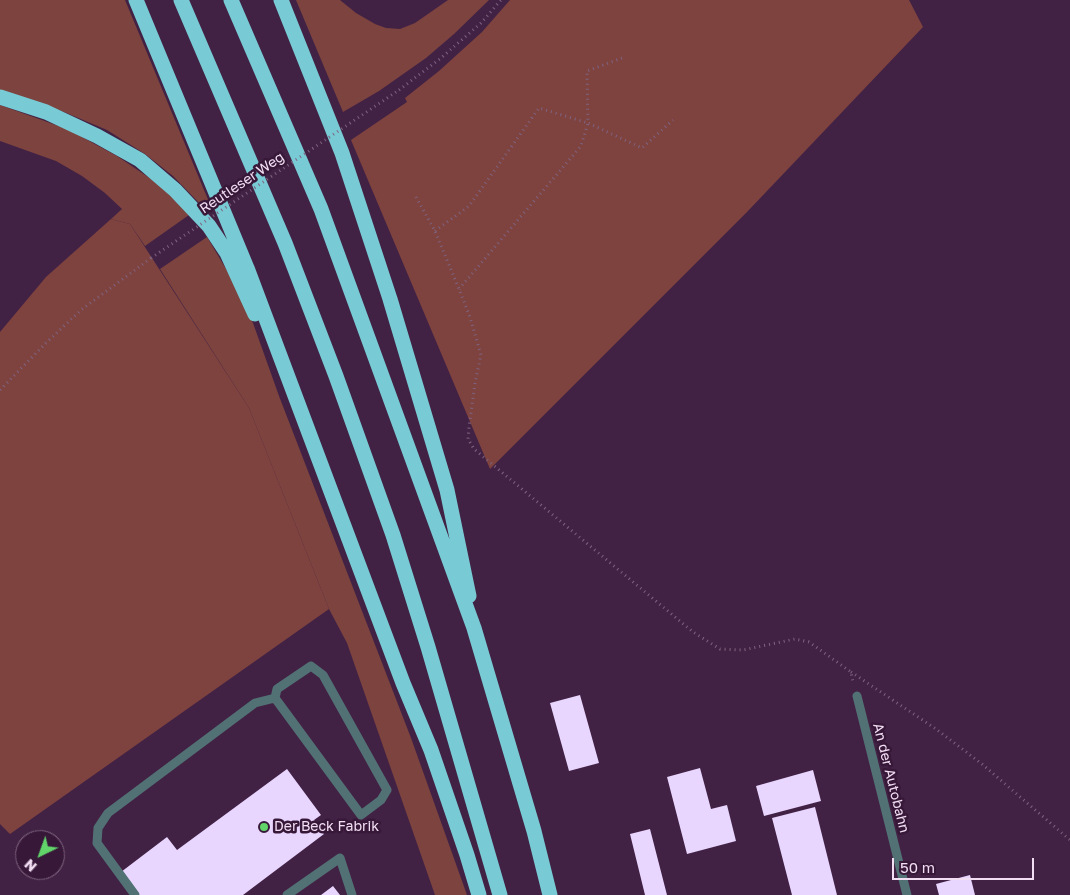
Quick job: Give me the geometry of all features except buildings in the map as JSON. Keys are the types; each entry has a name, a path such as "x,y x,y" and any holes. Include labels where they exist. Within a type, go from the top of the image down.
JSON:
{"highway":[{"path":"136,0 248,268 403,683 431,750 479,895"},
{"path":"181,0 285,243 336,376 393,535 431,656 500,895"},
{"path":"231,0 321,209 474,628 534,832 550,895"},
{"path":"283,5 342,153 396,316 447,490 469,590 474,628"},
{"path":"0,97 46,112 98,136 140,160 176,190 209,226 227,253 302,412"}],"lane":[{"path":"311,666 323,675 387,790 381,800 361,815 275,698 277,690 311,666"},
{"name":"An der Autobahn","path":"857,696 907,895"},
{"path":"135,895 97,843 98,828 108,813 255,703 275,698"},
{"path":"287,895 340,858 352,895"}],"path":[{"name":"Reutleser Weg","path":"0,390 81,310 151,258 399,90 482,23 501,0"},
{"path":"458,288 581,146 588,124 587,71 622,58"},
{"path":"435,231 469,206 539,108 588,124 642,148 673,120"},
{"path":"416,197 435,231 470,317 481,355 475,383 468,439 474,449 693,632 720,649 743,650 795,639 809,642 936,729 982,764 1070,840"},
{"path":"851,672 857,696"}],"shaded area":[{"path":"0,0 125,0 209,202 202,206 173,176 145,154 107,130 64,112 0,90"},
{"path":"296,0 340,0 356,13 375,24 386,28 400,29 415,23 448,0 489,0 426,58 379,91 343,112"},
{"path":"510,0 909,0 923,27 747,212 490,469 351,140 407,102 405,98 439,71 482,32"},
{"path":"0,105 67,129 117,156 151,179 168,193 189,215 145,246 130,224 111,219 122,209 105,193 82,176 56,161 0,141"},
{"path":"111,219 130,224 249,408 329,609 10,834 0,824 0,332 46,277"},
{"path":"207,237 232,279 253,323 279,396 411,738 467,895 435,895 347,643 329,609 249,408 160,269"}],"place":[{"name":"Der Beck Fabrik","path":"264,827"}]}
